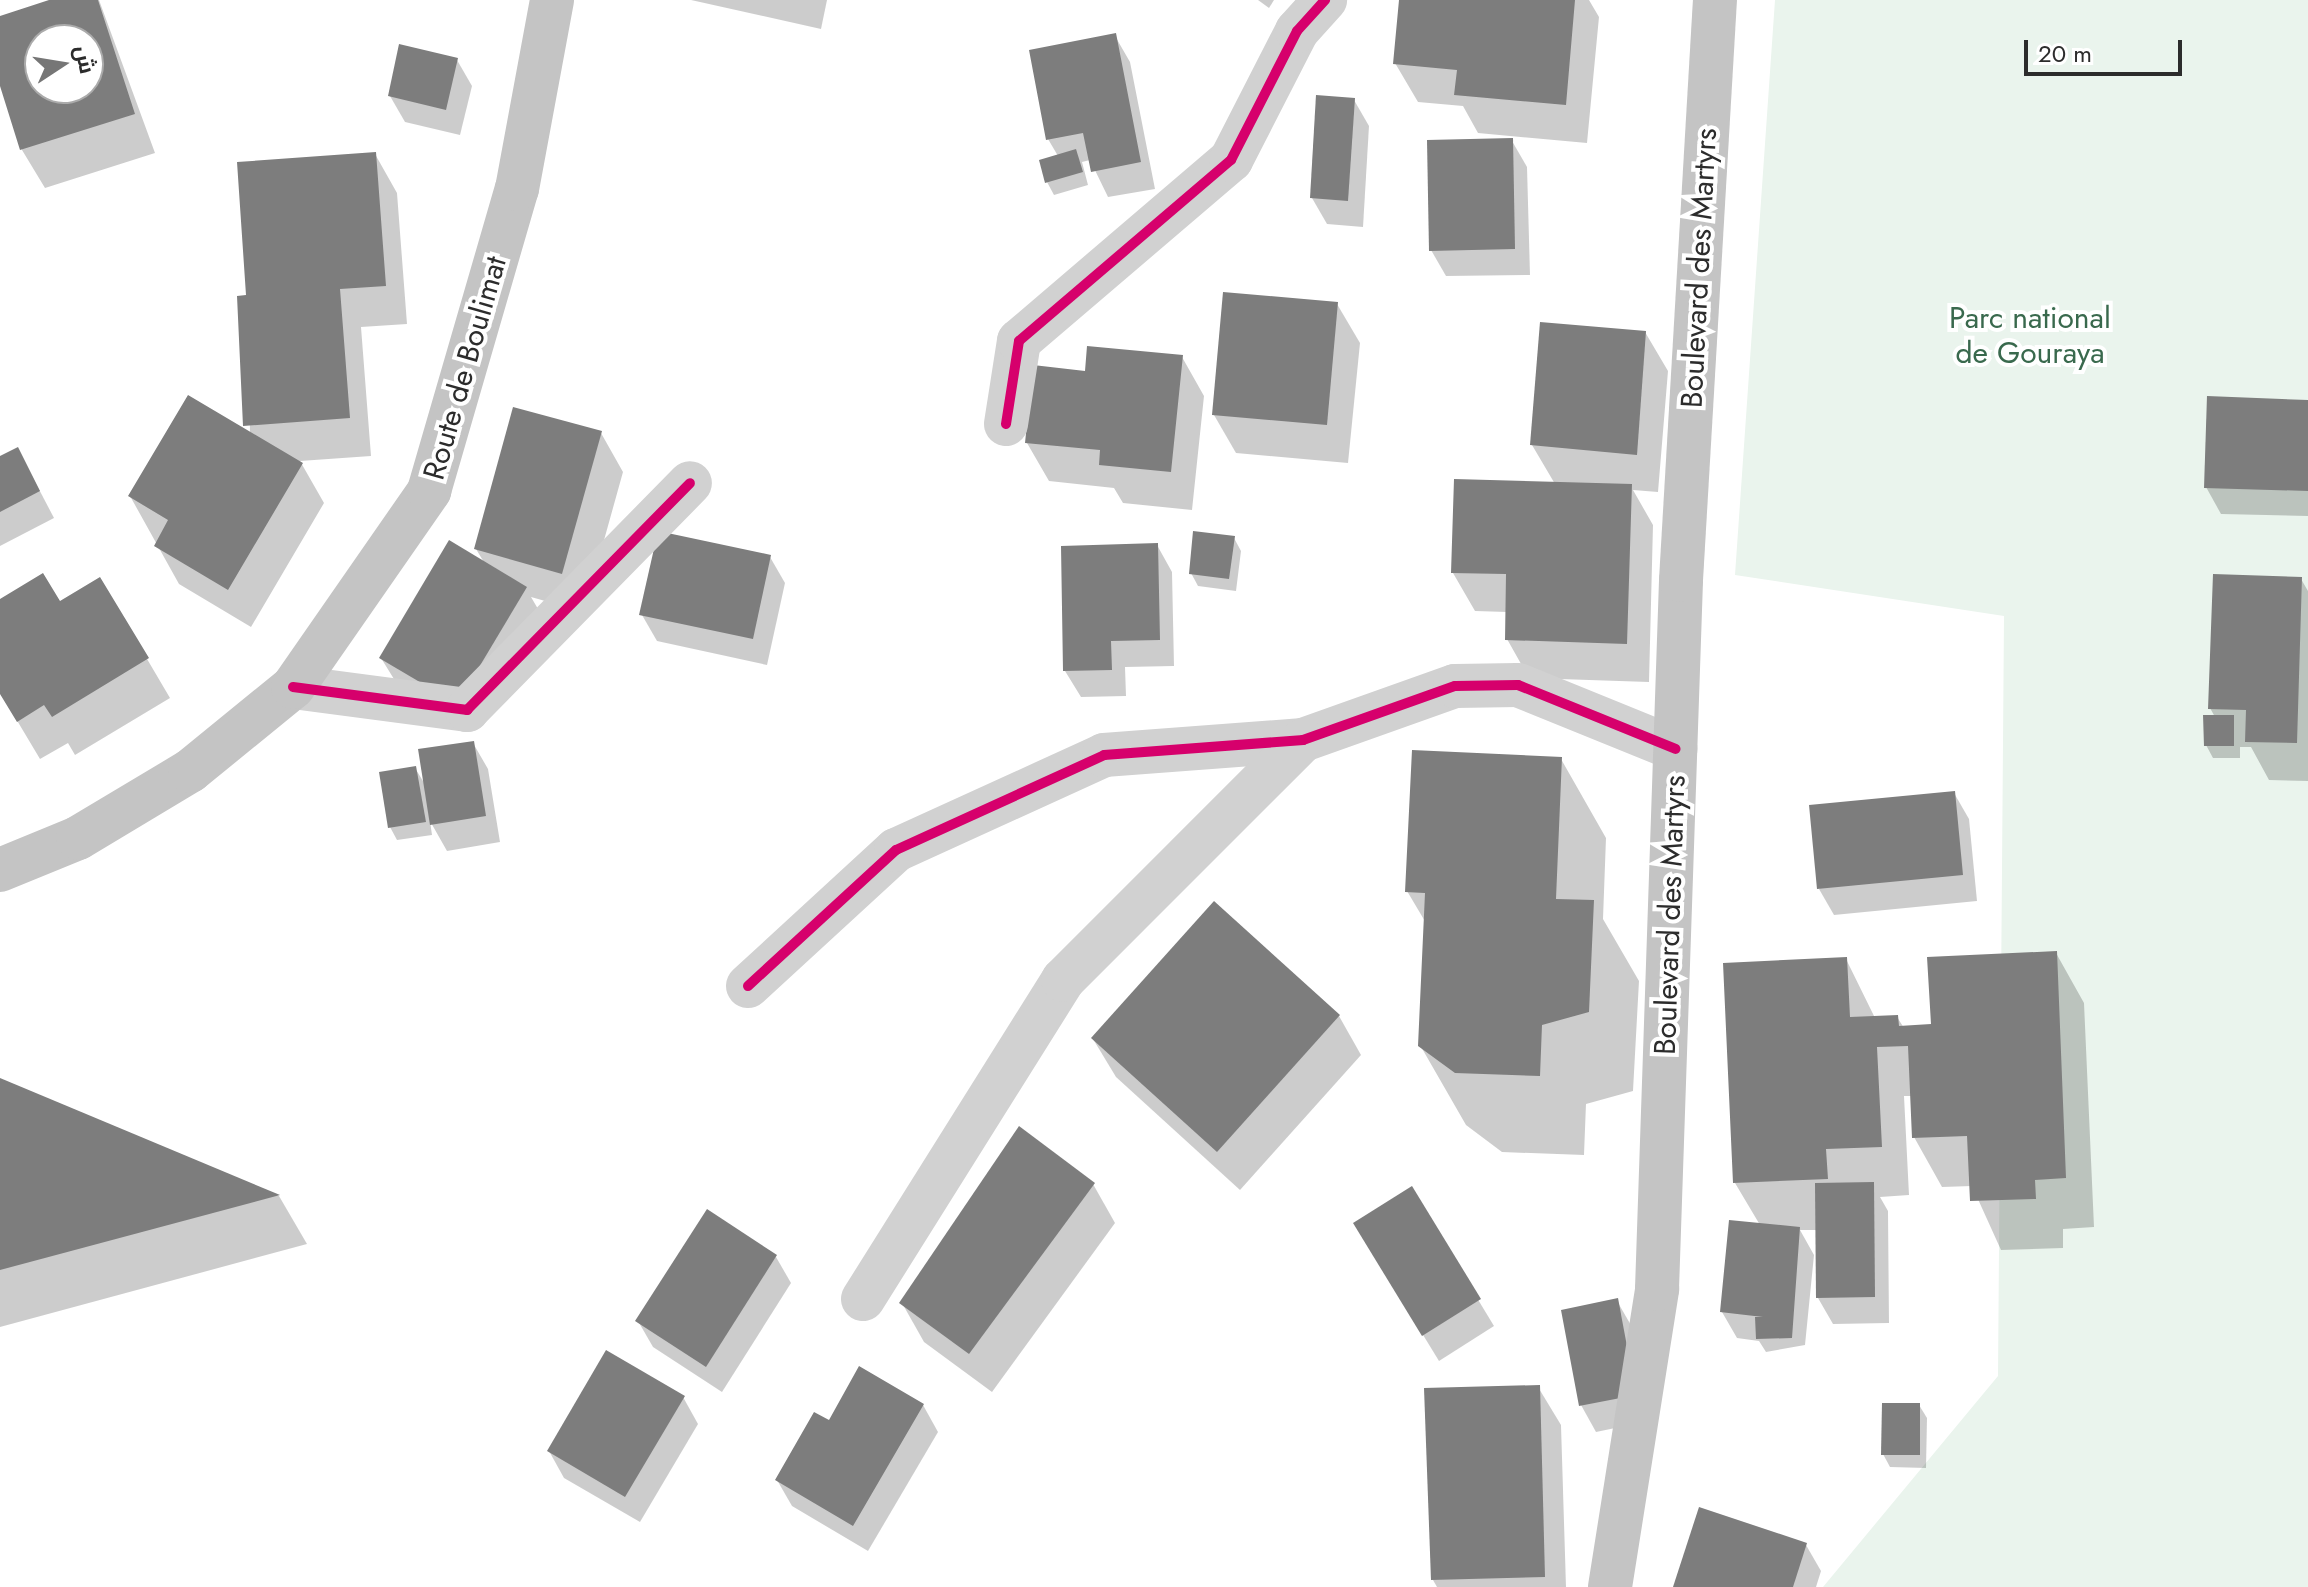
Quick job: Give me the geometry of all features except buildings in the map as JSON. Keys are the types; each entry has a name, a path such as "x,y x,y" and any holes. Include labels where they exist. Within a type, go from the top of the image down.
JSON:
{"main road":[{"name":"Route de Boulimat","path":"0,870 78,838 190,771 293,687 429,491 517,189 552,0"},
{"name":"Boulevard des Martyrs","path":"1610,1587 1657,1289 1676,749 1715,0"}],"street":[{"path":"1006,424 1019,341 1231,160 1297,31 1325,0"},
{"path":"293,687 467,710 690,483"},
{"path":"748,986 896,850 1090,761 1303,740 1455,686 1518,685 1676,749"},
{"path":"863,1299 1063,980 1303,740"}],"green space":[{"name":"Parc national de Gouraya","path":"1775,0 2308,0 2308,1587 1823,1587 1998,1376 2004,616 1735,575"}],"cycle path":[{"path":"1006,424 1019,341 1231,160 1297,31 1325,0"},
{"path":"293,687 467,710 690,483"},
{"path":"748,986 896,850 1104,755 1303,740 1455,686 1518,685 1676,749"}]}
